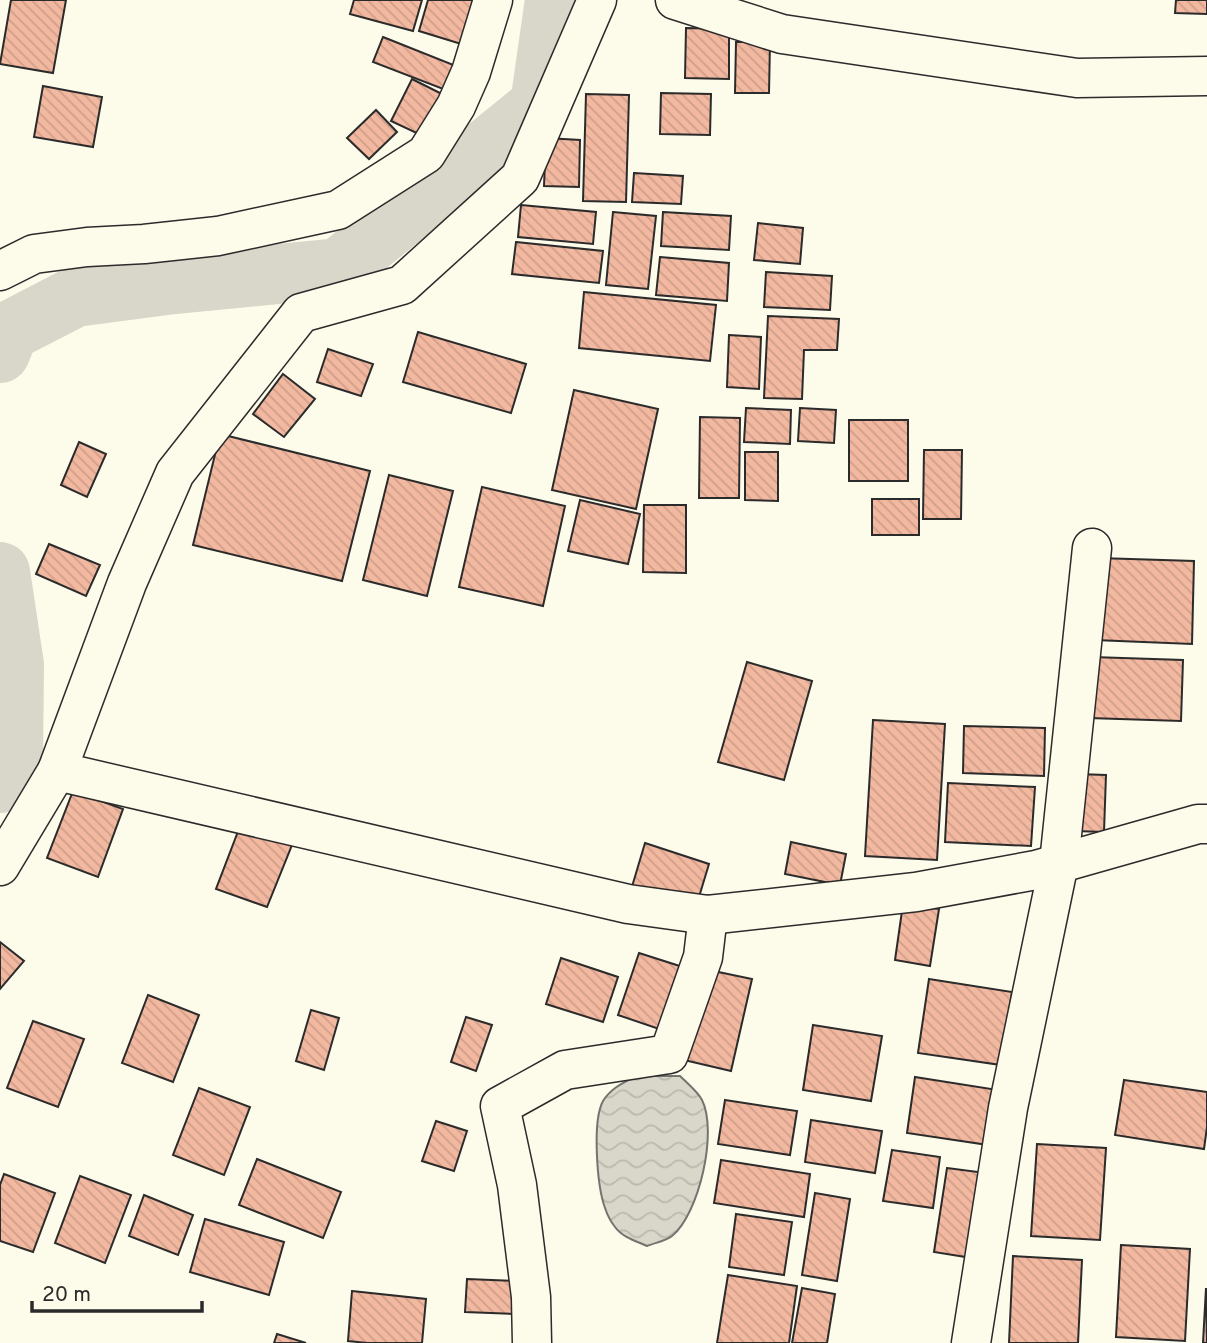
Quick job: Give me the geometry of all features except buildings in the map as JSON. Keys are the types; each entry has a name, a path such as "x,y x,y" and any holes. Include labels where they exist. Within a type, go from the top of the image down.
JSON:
{"street":[{"path":"0,271 34,254 218,236 338,210 426,153 456,106 471,72 493,0"},
{"path":"0,866 57,771 127,583 175,473 301,313 402,285 520,178 597,0"},
{"path":"675,0 782,34 1077,78 1207,76"},
{"path":"971,1343 1008,1108 1059,863 1092,548"},
{"path":"57,771 628,904 708,915 916,892 1036,870 1198,824 1207,824"},
{"path":"532,1343 531,1297 517,1185 500,1106 565,1070 669,1054 703,957 708,915"}],"water":[{"path":"636,1076 680,1076 702,1100 708,1132 707,1151 698,1192 682,1225 672,1236 647,1246 615,1227 602,1198 598,1170 598,1123 603,1101 614,1089"}],"waterway":[{"path":"0,353 9,331 75,297 339,268 540,105 555,0"},
{"path":"0,572 14,665 13,759 0,783"}]}
